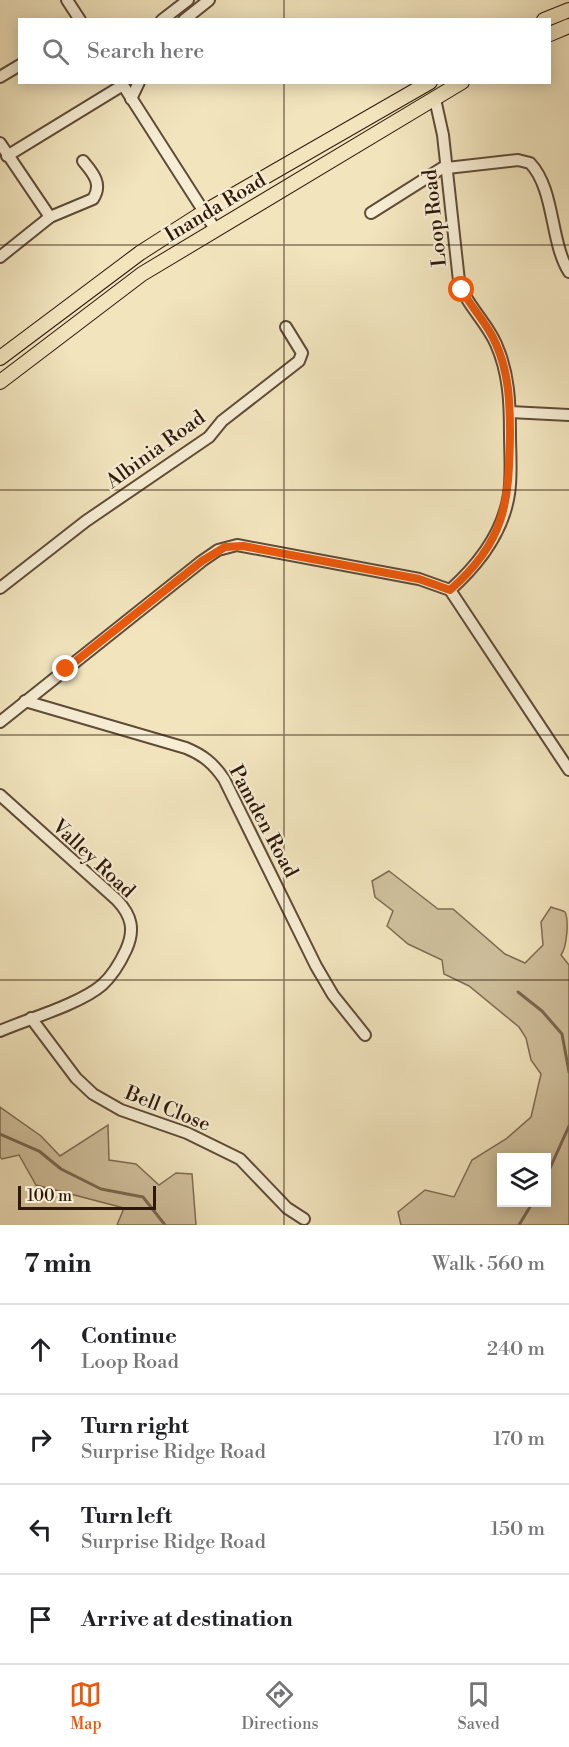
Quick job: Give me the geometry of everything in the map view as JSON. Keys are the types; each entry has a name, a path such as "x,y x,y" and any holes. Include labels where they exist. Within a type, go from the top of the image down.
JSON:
{"main road":[{"path":"549,18 569,10"},
{"path":"551,33 569,26"},
{"name":"Inanda Road","path":"0,358 108,275 204,212 427,84"},
{"name":"Inanda Road","path":"0,382 125,286 215,229 459,84"},
{"path":"318,148 331,147 353,136 361,144"},
{"path":"108,275 125,286"}],"street":[{"path":"67,0 79,18"},
{"path":"165,18 188,0"},
{"path":"186,18 209,0"},
{"path":"0,77 18,66"},
{"path":"8,156 122,84 215,229"},
{"path":"131,99 138,84"},
{"name":"Loop Road","path":"435,99 447,167 459,281 467,300 496,344 507,376 510,412 507,501 486,552 471,572 450,590"},
{"path":"0,143 50,218"},
{"path":"371,213 447,167 518,160 530,163 542,182 562,259 569,272"},
{"path":"0,256 50,218 85,204 95,195 96,179 83,161"},
{"name":"Albinia Road","path":"0,588 78,527 208,437 222,421 299,361 302,353 286,327"},
{"path":"510,412 569,415"},
{"path":"0,722 202,561 225,547 237,545 419,579 450,590 569,770"},
{"name":"Pamden Road","path":"25,701 186,748 213,764 224,779 316,966 333,994 365,1035"},
{"name":"Valley Road","path":"0,795 117,900 131,919 128,946 103,984 84,996 0,1031"},
{"name":"Bell Close","path":"31,1017 76,1078 93,1094 121,1110 187,1133 240,1159 287,1208 304,1219"}],"shaded area":[{"path":"389,871 438,909 453,909 505,954 525,963 543,945 541,922 551,907 565,912 567,934 561,955 569,965 569,1225 401,1225 398,1212 425,1190 454,1197 472,1160 506,1139 531,1117 541,1074 531,1060 526,1038 519,1027 469,986 444,974 442,960 408,944 387,926 393,911 375,897 372,881"},
{"path":"0,1107 41,1136 60,1156 108,1125 109,1160 136,1164 159,1185 176,1173 192,1174 196,1225 117,1225 124,1208 36,1185 19,1155 2,1159 0,1157"}],"waterway":[{"path":"518,992 542,1011 562,1034 569,1072"},
{"path":"551,1166 569,1126"},
{"path":"0,1134 39,1151 61,1169 101,1189 143,1197 165,1225"},
{"path":"519,1225 530,1207"}],"route":[{"path":"66,669 202,561 225,547 237,545 266,549 419,579 450,590 471,572 486,552 507,501 510,485 510,418 508,383 496,344 490,331 462,290"}]}
